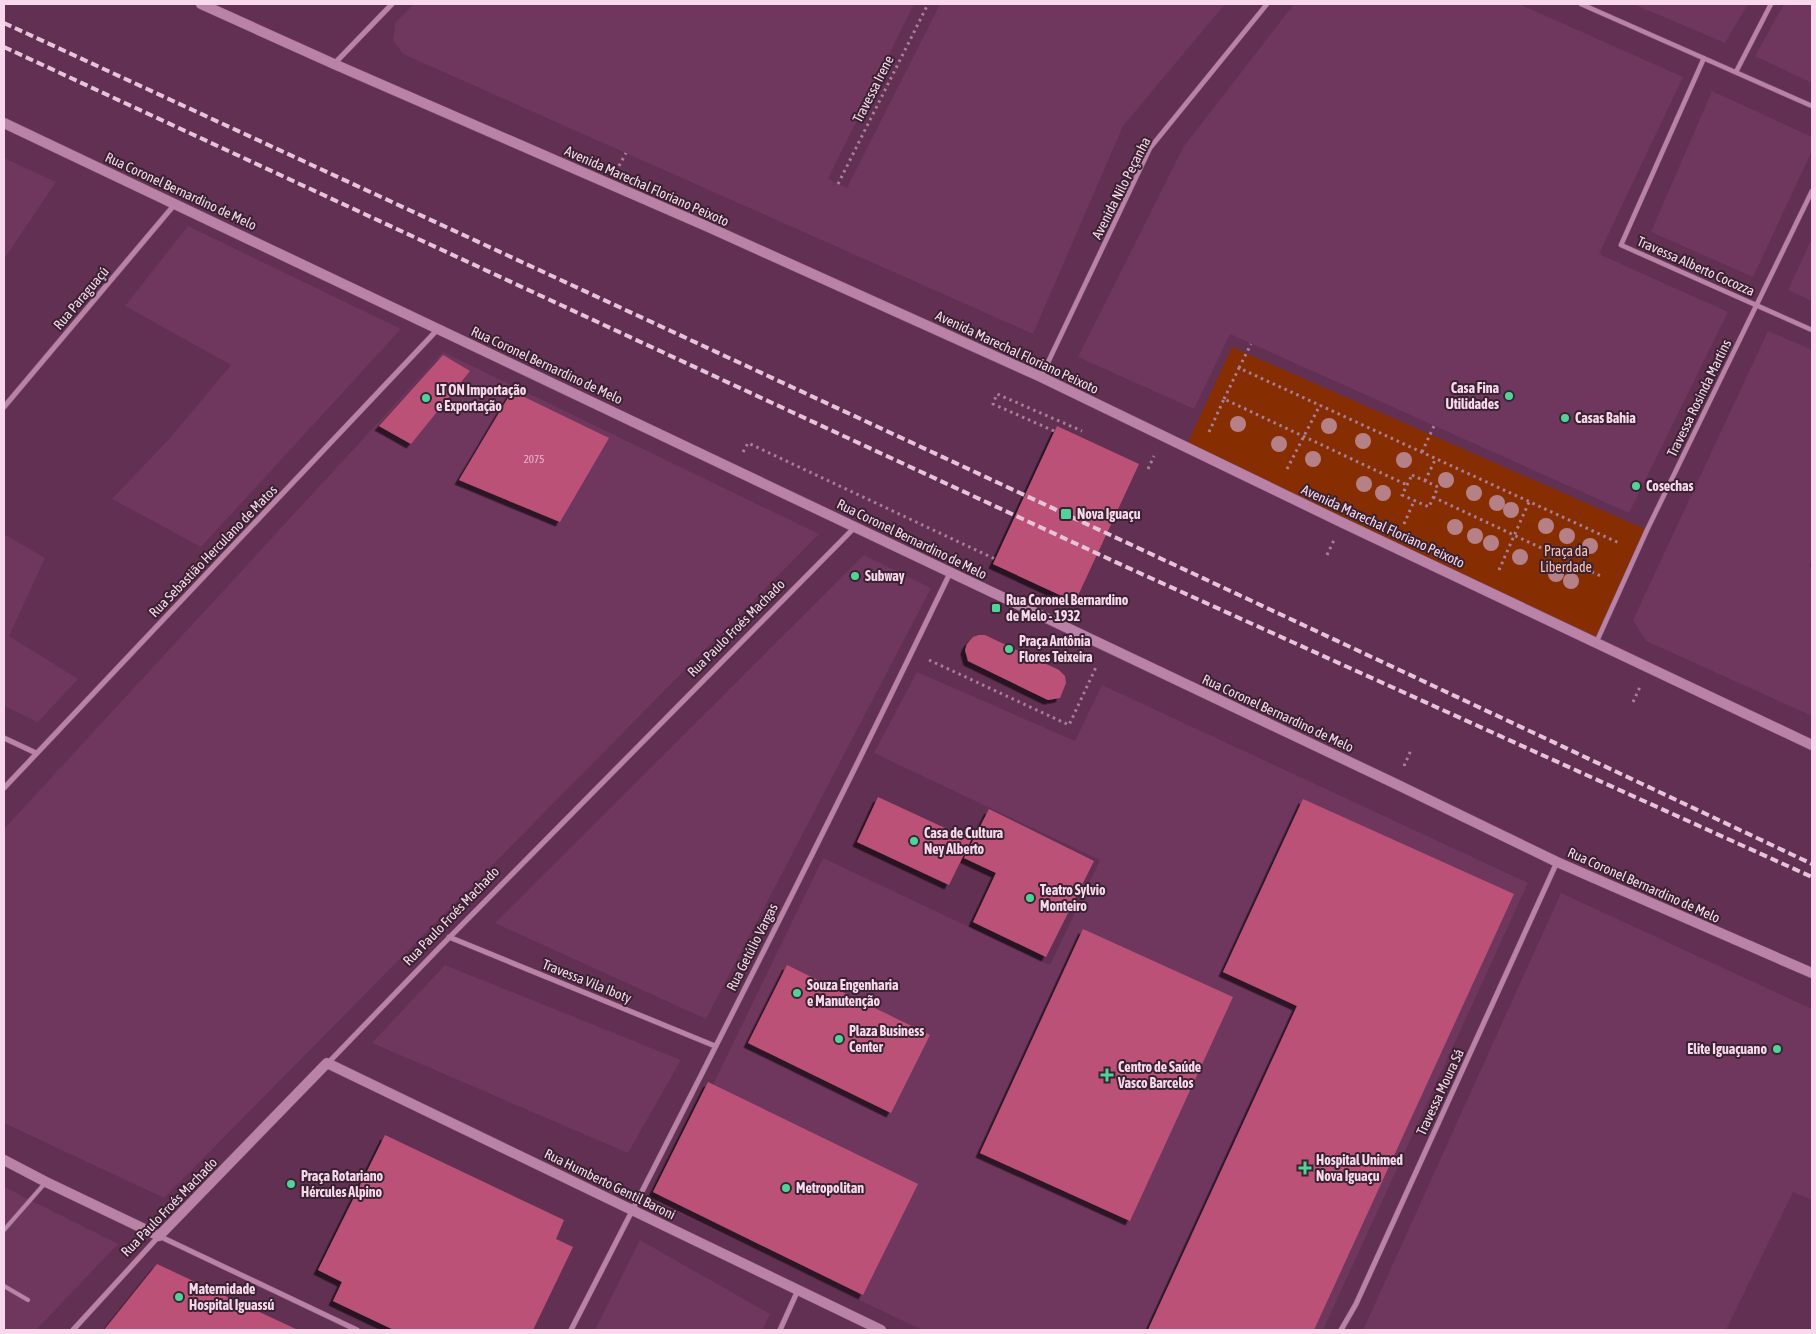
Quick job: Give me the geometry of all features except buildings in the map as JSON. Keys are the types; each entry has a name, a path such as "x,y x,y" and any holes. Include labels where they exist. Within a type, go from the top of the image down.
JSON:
{"main road":[{"name":"Avenida Marechal Floriano Peixoto","path":"201,4 706,226 1041,377 1343,523 1812,744"},
{"name":"Rua Coronel Bernardino de Melo","path":"4,123 1557,862 1812,973"},
{"name":"Rua Humberto Gentil Baroni","path":"327,1063 881,1330"},
{"name":"Rua Paulo Froés Machado","path":"159,1236 327,1063"},
{"path":"4,1160 159,1236"}],"street":[{"path":"334,64 392,4"},
{"name":"Avenida Nilo Peçanha","path":"1041,377 1150,148 1267,4"},
{"path":"1581,4 1812,106"},
{"path":"1736,72 1771,4"},
{"name":"Travessa Alberto Cocozza","path":"1704,58 1621,245 1812,330"},
{"name":"Travessa Rosinda Martins","path":"1596,643 1647,530 1812,190"},
{"name":"Rua Paraguaçú","path":"4,407 175,204"},
{"name":"Rua Sebastião Herculano de Matos","path":"4,788 438,329"},
{"name":"Rua Paulo Froés Machado","path":"327,1063 855,527"},
{"name":"Rua Getúlio Vargas","path":"571,1330 716,1046 950,573"},
{"path":"4,738 36,752"},
{"name":"Travessa Moura Sá","path":"1341,1330 1356,1304 1557,862"},
{"name":"Travessa Vila Iboty","path":"449,938 716,1046"},
{"path":"159,1236 357,1330"},
{"name":"Rua Paulo Froés Machado","path":"73,1330 159,1236"},
{"path":"780,1330 798,1290"}],"lane":[{"path":"4,1230 46,1182"},
{"path":"4,1286 28,1300"}],"path":[{"name":"Travessa Irene","path":"838,184 928,4"},
{"path":"1209,432 1250,344"},
{"path":"1239,368 1619,544"},
{"path":"1054,431 993,404 997,394 1082,431"},
{"path":"1224,400 1407,485"},
{"path":"1287,469 1320,405"},
{"path":"1422,452 1434,426"},
{"path":"748,442 995,559"},
{"path":"1148,469 1155,454"},
{"path":"1425,481 1436,458"},
{"path":"1412,475 1438,487 1429,507 1402,495 1407,485 1412,475"},
{"path":"1433,497 1603,577"},
{"path":"1404,524 1414,501"},
{"path":"1500,570 1529,502"},
{"path":"912,652 1068,725 1106,646"}],"shaded area":[{"path":"414,4 914,4 828,179 847,188 940,4 1225,4 1123,126 1033,334 403,54 393,40 395,23"},
{"path":"1294,4 1519,4 1683,77 1599,254 1728,312 1629,513 1230,334 1194,409 1078,357 1184,146"},
{"path":"1633,4 1748,4 1725,43"},
{"path":"1784,4 1812,4 1812,83 1755,56"},
{"path":"1712,91 1812,137 1812,151 1753,277 1651,232"},
{"path":"4,158 56,182 4,259"},
{"path":"188,226 401,329 201,547 112,499 169,439 231,365 125,306"},
{"path":"1812,238 1812,301 1788,290"},
{"path":"1768,331 1812,350 1812,559 1809,566 1812,568 1812,716 1646,641 1633,620"},
{"path":"443,352 819,534 164,1198 4,1123 4,829"},
{"path":"4,534 45,558 9,636 78,679 38,722 4,706"},
{"path":"864,555 931,588 706,1019 495,923"},
{"path":"917,672 1075,741 1102,685 1528,883 1323,1330 922,1330 656,1202 823,858 1050,965 1100,860 874,753"},
{"path":"1561,893 1812,1009 1812,1200 1793,1192 1726,1330 1363,1330"},
{"path":"445,965 681,1060 628,1153 372,1043"},
{"path":"4,1187 118,1244 36,1330 4,1330"},
{"path":"640,1240 770,1314 762,1330 595,1330"}],"green space":[{"name":"Praça da Liberdade","path":"1232,347 1647,530 1595,638 1187,444"}],"railway":[{"path":"4,23 1135,546 1812,864"},
{"path":"4,47 1122,565 1812,877"}],"place":[{"name":"Casa Fina Utilidades","path":"1509,396"},
{"name":"LT ON Importação e Exportação","path":"426,398"},
{"name":"Casas Bahia","path":"1565,418"},
{"name":"Cosechas","path":"1636,486"},
{"name":"Nova Iguaçu","path":"1066,514"},
{"name":"Subway","path":"855,576"},
{"name":"Rua Coronel Bernardino de Melo - 1932","path":"996,608"},
{"name":"Praça Antônia Flores Teixeira","path":"1009,649"},
{"name":"Casa de Cultura Ney Alberto","path":"914,841"},
{"name":"Teatro Sylvio Monteiro","path":"1030,898"},
{"name":"Souza Engenharia e Manutenção","path":"797,993"},
{"name":"Plaza Business Center","path":"839,1039"},
{"name":"Elite Iguaçuano","path":"1777,1049"},
{"name":"Centro de Saúde Vasco Barcelos","path":"1107,1075"},
{"name":"Hospital Unimed Nova Iguaçu","path":"1305,1168"},
{"name":"Praça Rotariano Hércules Alpino","path":"291,1184"},
{"name":"Metropolitan","path":"786,1188"},
{"name":"Maternidade Hospital Iguassú","path":"179,1297"}]}
